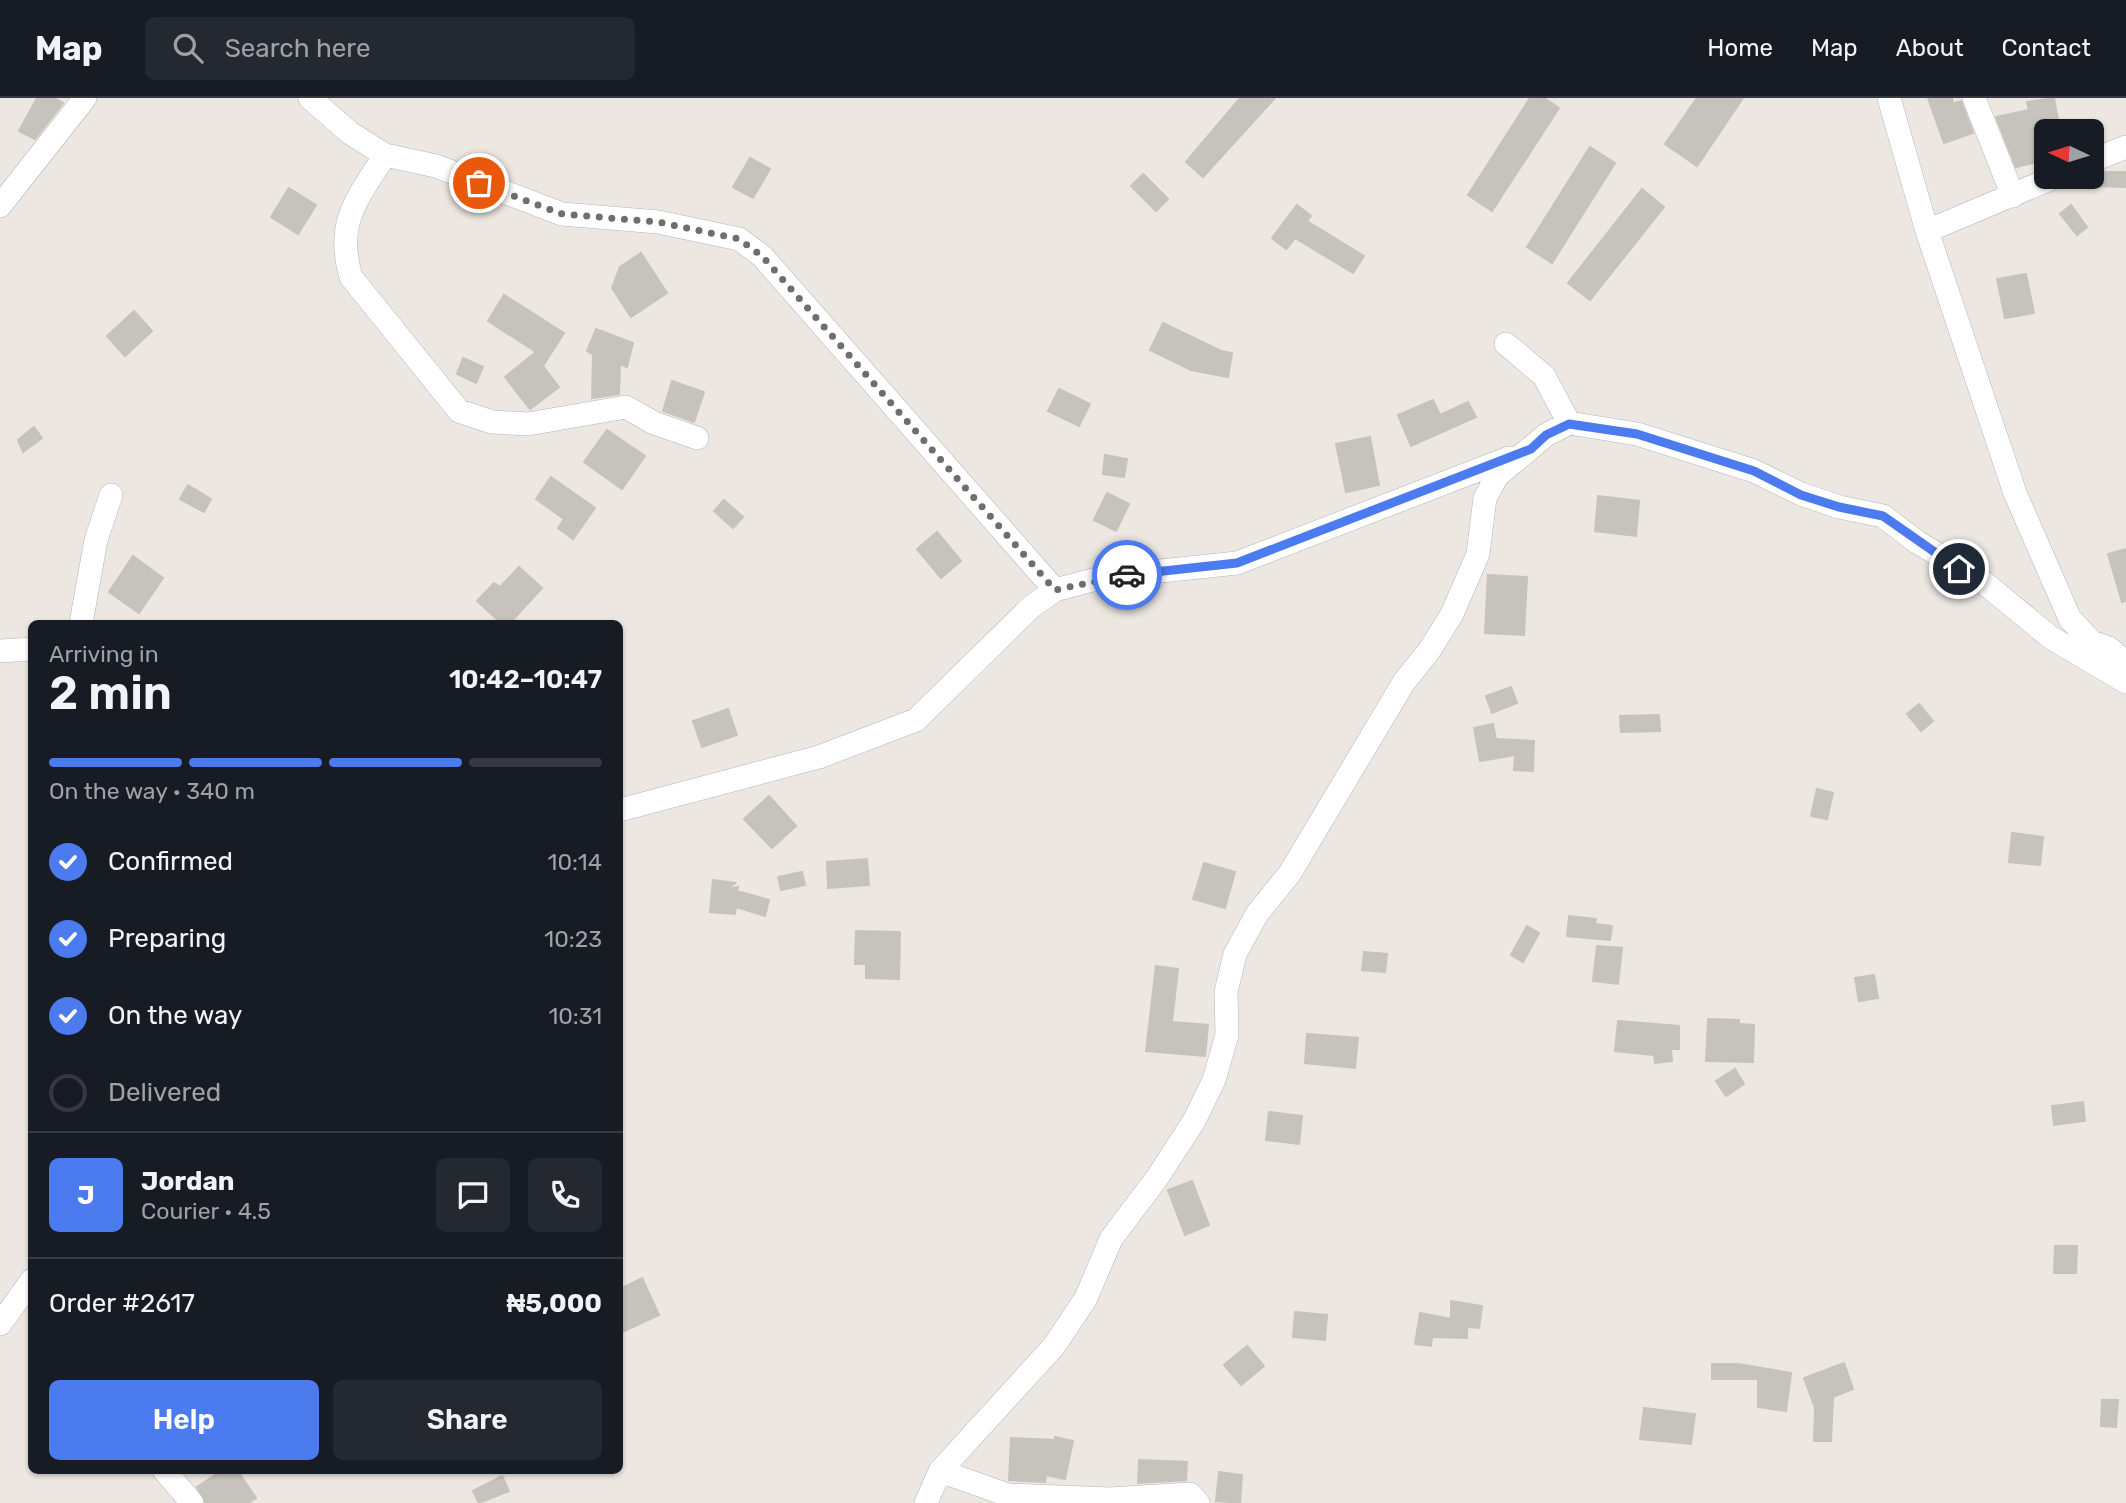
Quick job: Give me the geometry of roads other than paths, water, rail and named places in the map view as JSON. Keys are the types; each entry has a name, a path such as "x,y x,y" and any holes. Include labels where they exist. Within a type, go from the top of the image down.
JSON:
{"street":[{"path":"0,205 85,98"},
{"path":"310,98 350,132 384,155 436,166 562,214 658,222 739,239 762,256 1055,590"},
{"path":"1889,98 1927,231 2015,493 2070,619 2092,642 2109,648 2126,663"},
{"path":"1973,98 2013,196"},
{"path":"2104,156 2126,147"},
{"path":"384,155 350,212 344,232 344,253 351,277 459,411 492,422 528,424 626,407 654,423 697,438"},
{"path":"1927,231 2034,186"},
{"path":"1506,344 1544,376 1569,424"},
{"path":"926,1503 940,1471 1054,1346 1086,1298 1111,1239 1157,1178 1194,1121 1214,1080 1227,1035 1227,992 1235,954 1257,914 1290,873 1404,682 1429,651 1452,614 1478,554 1485,498 1497,475 1546,435 1569,424 1637,434 1754,471 1801,495 1883,516 1917,542 1982,581 2050,638 2126,682"},
{"path":"623,809 819,757 916,720 1031,607 1055,590 1104,577 1237,563 1531,449"},
{"path":"82,620 96,540 111,495"},
{"path":"0,651 28,649"},
{"path":"0,1324 28,1286"},
{"path":"940,1471 1008,1495 1110,1499 1177,1493 1190,1494 1198,1503"},
{"path":"167,1474 192,1503"}]}
